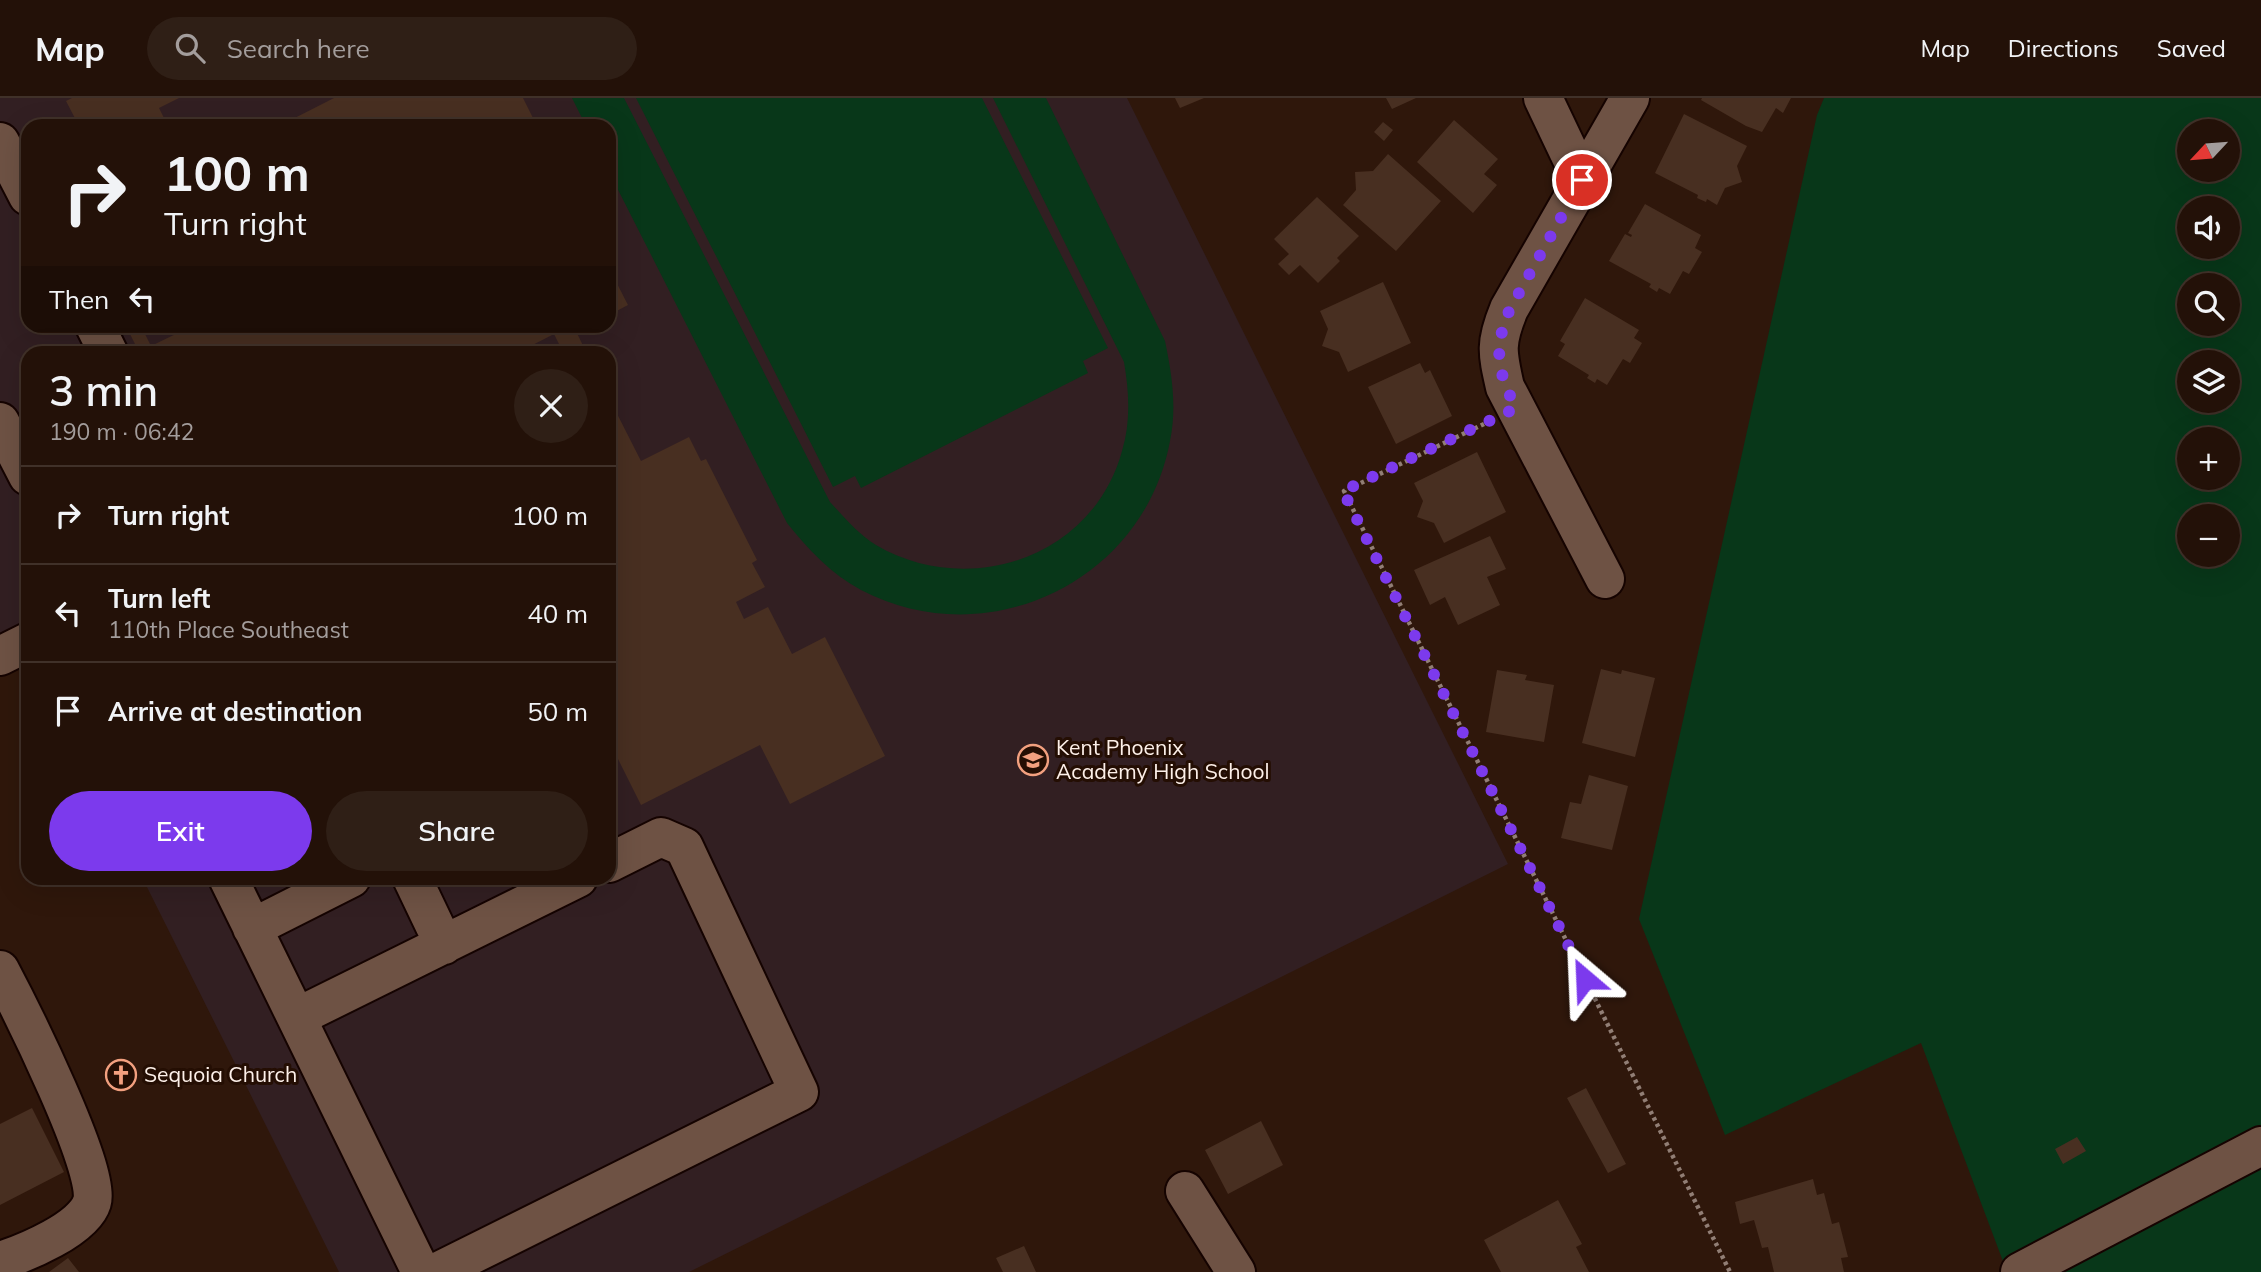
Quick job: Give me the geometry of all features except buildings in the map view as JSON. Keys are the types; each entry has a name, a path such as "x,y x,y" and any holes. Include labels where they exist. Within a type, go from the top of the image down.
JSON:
{"street":[{"path":"1543,98 1582,180"},
{"path":"1605,579 1505,387 1497,352 1500,331 1510,309 1630,98"},
{"path":"0,142 21,182"},
{"path":"0,422 21,462"},
{"path":"0,656 21,646"},
{"path":"437,1272 799,1092 684,847 662,837 616,860"},
{"path":"231,885 422,1272"},
{"path":"252,928 334,885"},
{"path":"415,885 444,945"},
{"path":"297,1017 564,885"},
{"path":"0,970 30,1028 71,1123 92,1178 93,1200 87,1213 68,1227 29,1251 0,1261"},
{"path":"2020,1272 2261,1146"},
{"path":"1185,1191 1236,1272"}],"path":[{"path":"1516,408 1343,491 1730,1272"}],"shaded area":[{"name":"Kent Phoenix Academy High School","path":"0,98 1127,98 1508,864 689,1272 339,1272 146,885 616,885 616,346 21,346 21,649 0,656"}],"green space":[{"path":"572,98 624,98 830,502 869,541 912,561 949,568 987,567 1023,558 1056,542 1084,518 1107,488 1122,451 1127,429 1124,362 993,98 1046,98 1165,341 1168,353 1173,404 1170,441 1154,491 1128,533 1094,568 1053,593 1007,609 959,614 909,608 861,590 830,569 787,523 616,186 616,119 582,119"},
{"path":"636,98 982,98 1108,348 1083,361 1088,373 861,488 855,476 833,487"},
{"path":"1824,98 2261,98 2261,1272 2007,1272 1921,1043 1725,1135 1639,919 1817,115"}],"place":[{"name":"Kent Phoenix Academy High School","path":"1033,760"},
{"name":"Sequoia Church","path":"121,1075"}],"route":[{"path":"1582,180 1500,331 1497,352 1505,387 1516,408 1343,491 1585,979"}]}
